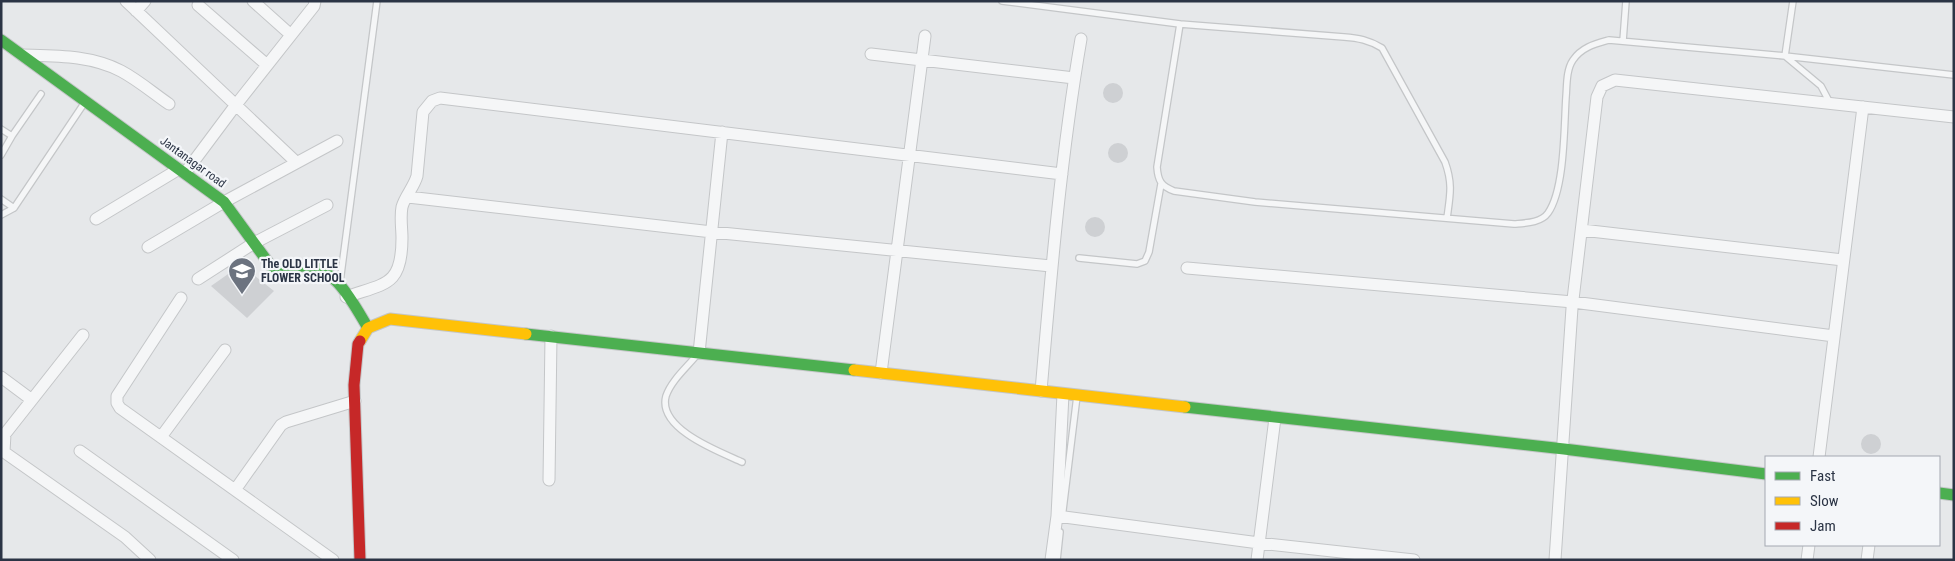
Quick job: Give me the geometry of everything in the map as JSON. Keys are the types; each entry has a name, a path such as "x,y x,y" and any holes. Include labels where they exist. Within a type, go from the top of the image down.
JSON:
{"main road":[{"name":"Jantanagar road","path":"1,40 224,202 270,265 276,269 302,265 313,266 326,273 340,287 368,328"},
{"path":"360,560 354,385 358,344 368,328 390,319 1564,449 1765,474"},
{"path":"1940,493 1954,495"}],"street":[{"path":"126,1 296,162"},
{"path":"136,11 145,1"},
{"path":"253,1 291,35"},
{"path":"96,219 182,171 268,65 316,1"},
{"path":"198,4 268,65"},
{"path":"881,373 925,36"},
{"path":"1041,392 1051,266 1074,78 1081,39"},
{"path":"871,54 1074,78"},
{"path":"22,55 78,57 108,65 122,72 169,104"},
{"path":"1555,560 1573,302 1597,97 1602,86 1615,80 1954,117"},
{"path":"346,297 388,282 395,276 402,248 402,207 417,176 423,112 432,101 440,98 1062,174"},
{"path":"1819,456 1863,107"},
{"path":"699,353 722,132"},
{"path":"148,247 224,202 337,141"},
{"path":"408,197 712,232 1051,266"},
{"path":"198,279 254,243 327,205"},
{"path":"1582,230 1843,260"},
{"path":"1188,268 1573,302 1834,336"},
{"path":"181,298 117,396 117,403 120,408 333,560"},
{"path":"84,335 5,434 4,452 124,537 150,560"},
{"path":"549,480 551,336"},
{"path":"161,437 225,350"},
{"path":"1,377 32,400"},
{"path":"1051,560 1060,517 1063,394"},
{"path":"235,490 286,422 355,401"},
{"path":"1257,560 1275,418"},
{"path":"80,451 233,560"},
{"path":"1060,517 1414,560"},
{"path":"1808,560 1809,546"},
{"path":"1867,560 1869,546"}],"lane":[{"path":"340,287 377,1"},
{"path":"1002,1 1180,24 1361,38 1372,42 1382,48 1445,162 1450,177 1451,194 1447,218"},
{"path":"1622,41 1626,1"},
{"path":"1785,56 1793,1"},
{"path":"1078,258 1137,264 1146,261 1161,184 1158,167 1180,24"},
{"path":"1161,184 1174,191 1255,202 1514,224 1532,223 1548,214 1555,199 1561,171 1567,78 1573,60 1588,46 1609,40 1622,41 1785,56 1954,75"},
{"path":"1785,56 1821,86 1830,103"},
{"path":"1,155 30,108 41,94"},
{"path":"1,215 14,208 86,100"},
{"path":"1,129 12,136"},
{"path":"1,199 14,208"},
{"path":"699,353 669,390 666,397 666,410 686,434 742,462"},
{"path":"1057,560 1060,517 1077,396"}],"building":[{"path":"1109,83 1117,83 1123,89 1123,97 1117,103 1109,103 1103,97 1103,89"},
{"path":"1114,143 1122,143 1128,149 1128,157 1122,163 1114,163 1108,157 1108,149"},
{"path":"1091,217 1099,217 1105,223 1105,231 1099,237 1091,237 1085,231 1085,223"},
{"path":"241,265 274,291 247,318 211,286"},
{"path":"1871,434 1878,437 1881,444 1878,451 1871,454 1864,451 1861,444 1864,437"}],"traffic: fast":[{"path":"1,40 224,202 270,265 278,268 315,267 334,279 350,298 368,328"},
{"path":"526,334 854,370"},
{"path":"1185,407 1564,449 1765,474"},
{"path":"1940,493 1954,495"}],"traffic: slow":[{"path":"360,341 368,328 390,319 526,334"},
{"path":"854,370 1185,407"}],"traffic: jam":[{"path":"360,341 358,344 354,385 360,560"}],"place":[{"name":"The OLD LITTLE FLOWER SCHOOL","path":"242,295"}]}
